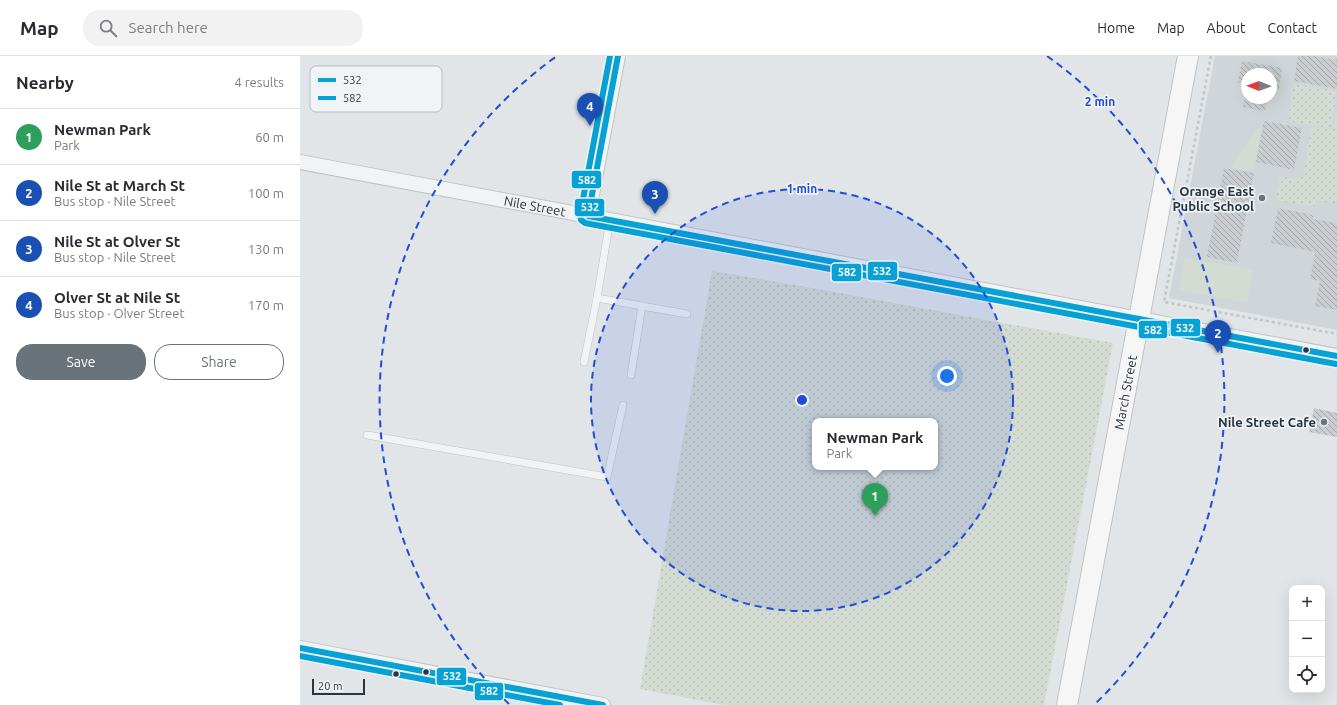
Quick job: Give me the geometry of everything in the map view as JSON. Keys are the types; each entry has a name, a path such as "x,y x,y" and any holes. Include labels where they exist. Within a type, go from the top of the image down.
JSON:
{"street":[{"path":"588,216 618,56"},
{"name":"March Street","path":"1068,705 1188,56"},
{"name":"Nile Street","path":"300,162 1337,356"},
{"path":"300,648 603,705"}],"lane":[{"path":"584,362 597,298 610,220"},
{"path":"597,298 687,314"},
{"path":"631,375 642,306"},
{"path":"367,435 607,477 622,405"}],"path":[{"path":"1163,308 1211,56"},
{"path":"1164,302 1337,334"}],"shaded area":[{"name":"Orange East Public School","path":"1215,56 1337,56 1337,330 1169,298"},
{"path":"1294,84 1337,91 1331,128 1288,121"},
{"path":"1337,107 1337,204 1316,200 1314,207 1276,200 1280,176 1296,179 1303,176 1312,126 1333,130"},
{"path":"1262,123 1254,172 1230,167"},
{"path":"1185,258 1253,270 1247,303 1179,290"},
{"path":"712,271 1113,343 1044,705 724,705 640,689"}],"building":[{"path":"1298,56 1313,56 1337,60 1337,89 1294,81"},
{"path":"1242,61 1282,68 1279,90 1277,90 1277,68 1241,68 1241,83 1238,83"},
{"path":"1244,104 1266,104 1265,111 1243,107"},
{"path":"1264,121 1302,128 1294,170 1256,162"},
{"path":"1224,168 1254,173 1237,263 1207,257"},
{"path":"1278,208 1313,215 1313,219 1337,223 1337,310 1315,306 1320,281 1310,279 1315,252 1271,243"},
{"name":"Nile Street Cafe","path":"1314,408 1337,413 1337,437 1309,432"}],"transit line":[{"name":"582","path":"610,56 580,215 581,220 585,223 1336,364"},
{"name":"532","path":"618,56 588,216 1337,356"},
{"name":"532","path":"300,648 603,705"},
{"name":"582","path":"300,656 560,705"}],"place":[{"name":"Olver St at Nile St","path":"590,126"},
{"name":"Orange East Public School","path":"1262,198"},
{"name":"Nile St at Olver St","path":"655,214"},
{"name":"Nile St at March St","path":"1218,353"},
{"name":"Nile Street Cafe","path":"1324,422"},
{"name":"Newman Park","path":"875,516"}]}
